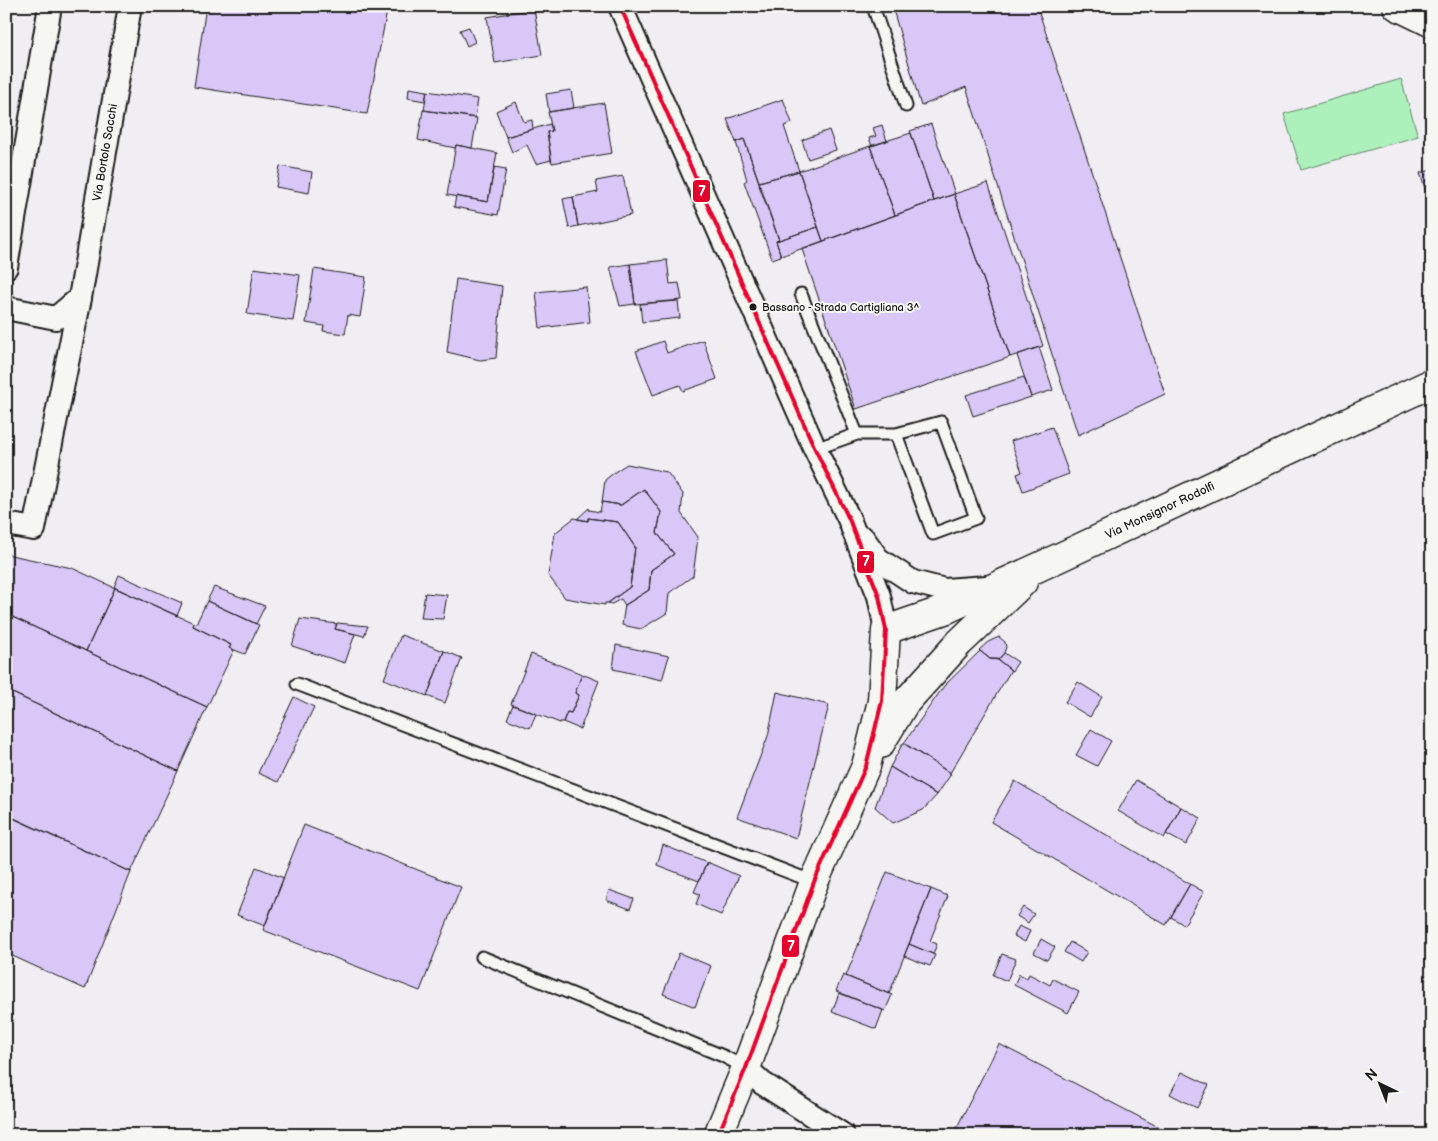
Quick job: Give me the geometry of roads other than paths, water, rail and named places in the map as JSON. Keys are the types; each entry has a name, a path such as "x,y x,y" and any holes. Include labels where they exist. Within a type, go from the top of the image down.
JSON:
{"street":[{"path":"6,267 50,6"},
{"name":"Via Bortolo Sacchi","path":"6,524 34,530 80,298 130,6"},
{"path":"620,6 815,449 849,519 879,596 886,630 882,702 866,766"},
{"path":"1396,6 1432,23"},
{"path":"6,308 56,318 80,298"},
{"name":"Via Monsignor Rodolfi","path":"886,630 948,609 997,587 1432,383"},
{"path":"849,519 878,559 913,582 945,590 997,587"},
{"path":"718,1135 746,1068 814,882 866,766 904,704 959,643 1039,567"},
{"path":"746,1068 762,1083 843,1135"}],"lane":[{"path":"873,6 906,106"},
{"path":"802,294 856,434"},
{"path":"815,449 856,434 896,434 941,422 976,518 933,534 896,434"},
{"path":"297,684 814,882"},
{"path":"482,957 723,1056 746,1068"}],"place":[{"name":"Bassano - Strada Cartigliana 3^","path":"753,307"}]}
